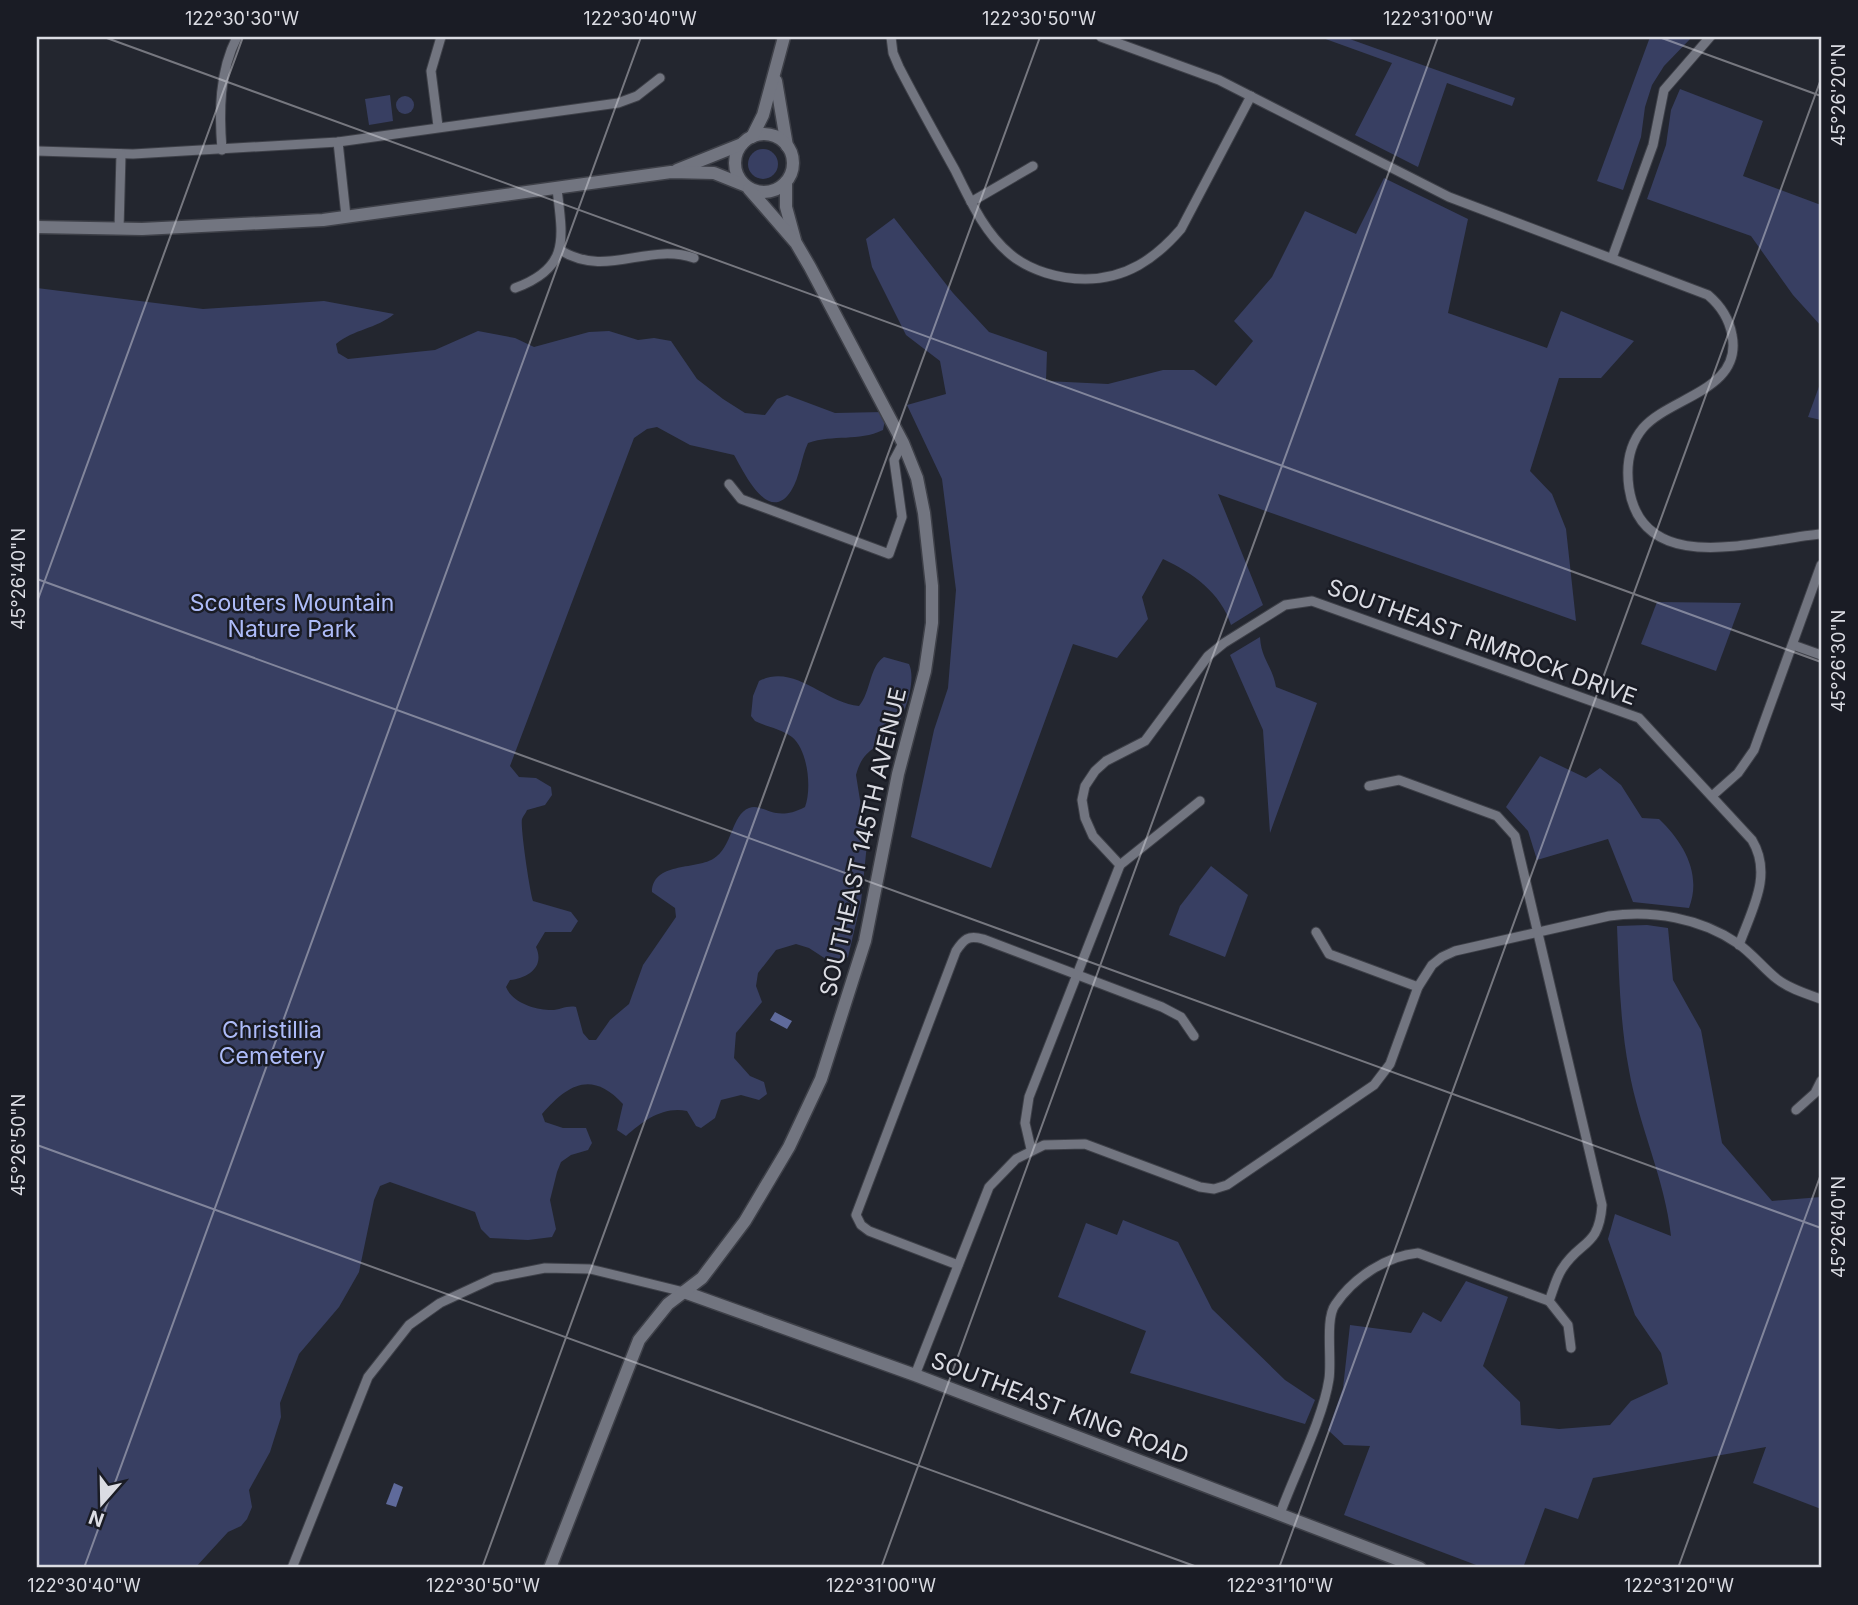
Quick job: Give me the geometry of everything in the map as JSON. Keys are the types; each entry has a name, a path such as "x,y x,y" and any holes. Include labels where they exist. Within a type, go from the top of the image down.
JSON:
{"main road":[{"path":"747,187 736,172 735,162 764,115 784,37"},
{"name":"SOUTHEAST 145TH AVENUE","path":"775,74 787,146 793,161 786,182 786,206 796,243"},
{"path":"671,172 747,141 771,135 787,146"},
{"path":"37,227 119,229 241,226 346,216 671,172 714,173 747,187 769,192 786,182"},
{"name":"SOUTHEAST 145TH AVENUE","path":"551,1568 636,1345 655,1317 702,1278 735,1235 789,1147 825,1070 863,951 898,774 925,671 932,623 933,586 924,513 917,478 903,443 832,305 796,243 747,187"},
{"name":"SOUTHEAST KING ROAD","path":"684,1292 915,1375 1420,1568"}],"street":[{"path":"222,150 221,90 228,57 237,37"},
{"path":"438,126 431,71 441,37"},
{"path":"891,37 892,53 899,67 990,233 1011,254 1042,271 1063,277 1091,279 1129,271 1149,261 1181,229 1251,96"},
{"path":"1101,37 1183,65 1251,96 1448,197 1708,295 1726,313 1734,342 1723,374 1695,396 1653,417 1634,440 1626,468 1631,500 1643,522 1665,541 1700,550 1821,534"},
{"path":"1612,258 1653,145 1664,90 1710,37"},
{"path":"37,151 121,154 338,142 618,103 637,96 660,78"},
{"path":"338,142 346,216"},
{"path":"119,229 121,154"},
{"path":"971,202 1033,166"},
{"path":"515,288 544,275 555,262 562,238 557,189"},
{"path":"560,250 571,257 597,263 674,253 694,258"},
{"path":"729,484 741,499 889,554 902,517 894,460 903,443"},
{"path":"1712,796 1738,773 1754,750 1821,565"},
{"name":"SOUTHEAST RIMROCK DRIVE","path":"1120,865 1093,836 1085,818 1082,800 1085,786 1095,771 1105,761 1145,741 1208,656 1262,619 1298,602 1311,601 1628,713 1656,734 1752,840 1762,861 1762,881 1739,944"},
{"path":"1793,645 1821,655"},
{"path":"1369,786 1399,780 1484,810 1507,824 1520,849 1602,1205 1596,1233 1562,1269 1549,1301"},
{"path":"1031,1150 1025,1123 1029,1097 1120,865 1200,801"},
{"path":"915,1375 989,1187 1001,1172 1031,1150 1056,1143 1085,1144 1200,1187 1214,1189 1227,1185 1374,1085 1390,1064 1418,987 1432,964 1448,954 1609,916 1645,914 1704,926 1739,944 1779,981 1821,999"},
{"path":"1316,932 1329,954 1418,987"},
{"path":"958,1265 869,1231 860,1225 856,1215 956,951 964,939 972,936 1077,974 1181,1017 1195,1036"},
{"path":"1796,1110 1815,1093 1821,1081"},
{"path":"1280,1514 1329,1382 1332,1349 1330,1318 1333,1307 1371,1271 1398,1255 1418,1253 1549,1301 1568,1325 1571,1348"},
{"path":"292,1568 368,1377 410,1325 440,1303 494,1278 545,1268 590,1269 684,1292"}],"green space":[{"path":"1320,37 1344,37 1515,98 1512,106 1447,83 1418,167 1355,135 1392,63"},
{"path":"1650,37 1692,37 1664,66 1652,85 1645,107 1641,137 1623,190 1597,181"},
{"path":"1680,89 1763,121 1743,176 1821,205 1821,326 1793,295 1751,236 1647,199 1666,145 1671,110"},
{"path":"390,95 393,121 369,125 365,99"},
{"path":"401,96 409,96 414,105 412,112 401,114 396,109 396,101"},
{"path":"763,149 774,153 778,164 774,175 763,179 752,175 748,164 752,153"},
{"path":"1384,178 1468,219 1448,313 1547,348 1561,311 1634,341 1601,378 1559,378 1530,471 1552,494 1566,529 1576,621 1218,494 1263,605 1231,625 1220,603 1204,585 1163,559 1142,597 1148,619 1117,658 1073,644 991,868 911,837 934,730 948,688 956,590 942,479 907,405 946,394 940,361 906,335 872,267 866,239 894,218 953,293 989,332 1047,352 1046,381 1108,384 1163,370 1194,370 1216,386 1253,341 1234,321 1272,277 1305,211 1356,234"},
{"name":"Scouters Mountain Nature Park","path":"37,288 203,309 324,301 394,314 336,344 338,353 348,359 435,350 478,331 515,338 534,347 589,332 609,331 638,340 654,338 671,341 697,379 745,413 765,415 777,399 787,395 835,413 883,412 885,420 883,430 874,434 808,443 791,491 782,500 774,502 757,492 734,455 690,445 657,427 647,429 634,438 510,766 519,777 536,778 551,787 552,795 545,805 527,810 522,819 533,901 571,912 578,921 571,932 545,932 536,947 536,966 529,974 510,980 506,987 518,1001 536,1008 553,1010 576,1007 583,1033 589,1040 596,1040 610,1020 629,1004 643,965 676,917 675,908 652,892 654,882 659,876 676,868 705,862 720,854 739,817 749,808 785,813 805,807 807,770 802,751 788,734 755,721 751,716 753,696 759,681 772,677 797,680 834,698 859,706 879,661 884,657 909,664 910,689 901,718 892,733 862,759 856,775 867,844 861,902 848,957 841,963 832,963 809,948 796,944 776,950 758,973 756,986 762,1002 736,1033 734,1058 750,1076 764,1082 767,1094 759,1100 741,1095 721,1100 715,1118 701,1128 696,1126 687,1111 678,1110 646,1120 626,1136 617,1130 623,1104 612,1093 591,1084 581,1085 561,1095 542,1114 545,1122 563,1128 586,1128 592,1143 588,1150 571,1155 561,1162 550,1200 556,1229 552,1237 528,1240 490,1238 481,1229 475,1212 390,1182 380,1186 374,1200 359,1272 339,1307 299,1354 280,1403 281,1417 270,1452 249,1490 252,1507 247,1519 241,1526 228,1532 195,1568 37,1568"},
{"path":"1821,381 1821,420 1808,417"},
{"path":"1657,602 1741,603 1716,671 1641,644"},
{"path":"1260,637 1262,651 1276,687 1317,703 1270,833 1263,730 1230,655"},
{"path":"1540,756 1586,778 1600,768 1621,785 1642,818 1659,819 1668,828 1683,849 1692,871 1689,908 1633,902 1608,839 1537,860 1528,831 1506,807"},
{"path":"1211,866 1248,895 1225,957 1169,935 1180,906"},
{"path":"1647,925 1668,928 1673,980 1701,1030 1722,1143 1772,1201 1821,1197 1821,1509 1753,1483 1766,1447 1593,1478 1578,1519 1545,1508 1523,1568 1484,1568 1344,1515 1370,1446 1344,1445 1328,1430 1343,1388 1350,1325 1411,1333 1423,1312 1441,1322 1466,1281 1508,1297 1483,1366 1520,1402 1521,1425 1559,1429 1610,1425 1631,1401 1668,1384 1661,1353 1635,1315 1608,1239 1615,1214 1671,1236 1663,1194 1633,1091 1620,998 1617,926"},
{"path":"1123,1220 1178,1242 1212,1309 1285,1380 1315,1400 1305,1424 1130,1373 1146,1331 1058,1297 1086,1223 1117,1235"}],"shaded area":[{"path":"775,1012 792,1021 787,1029 770,1020"},
{"path":"394,1483 403,1487 396,1507 386,1504"}],"park label":[{"name":"Christillia Cemetery","path":"272,1043"}]}
